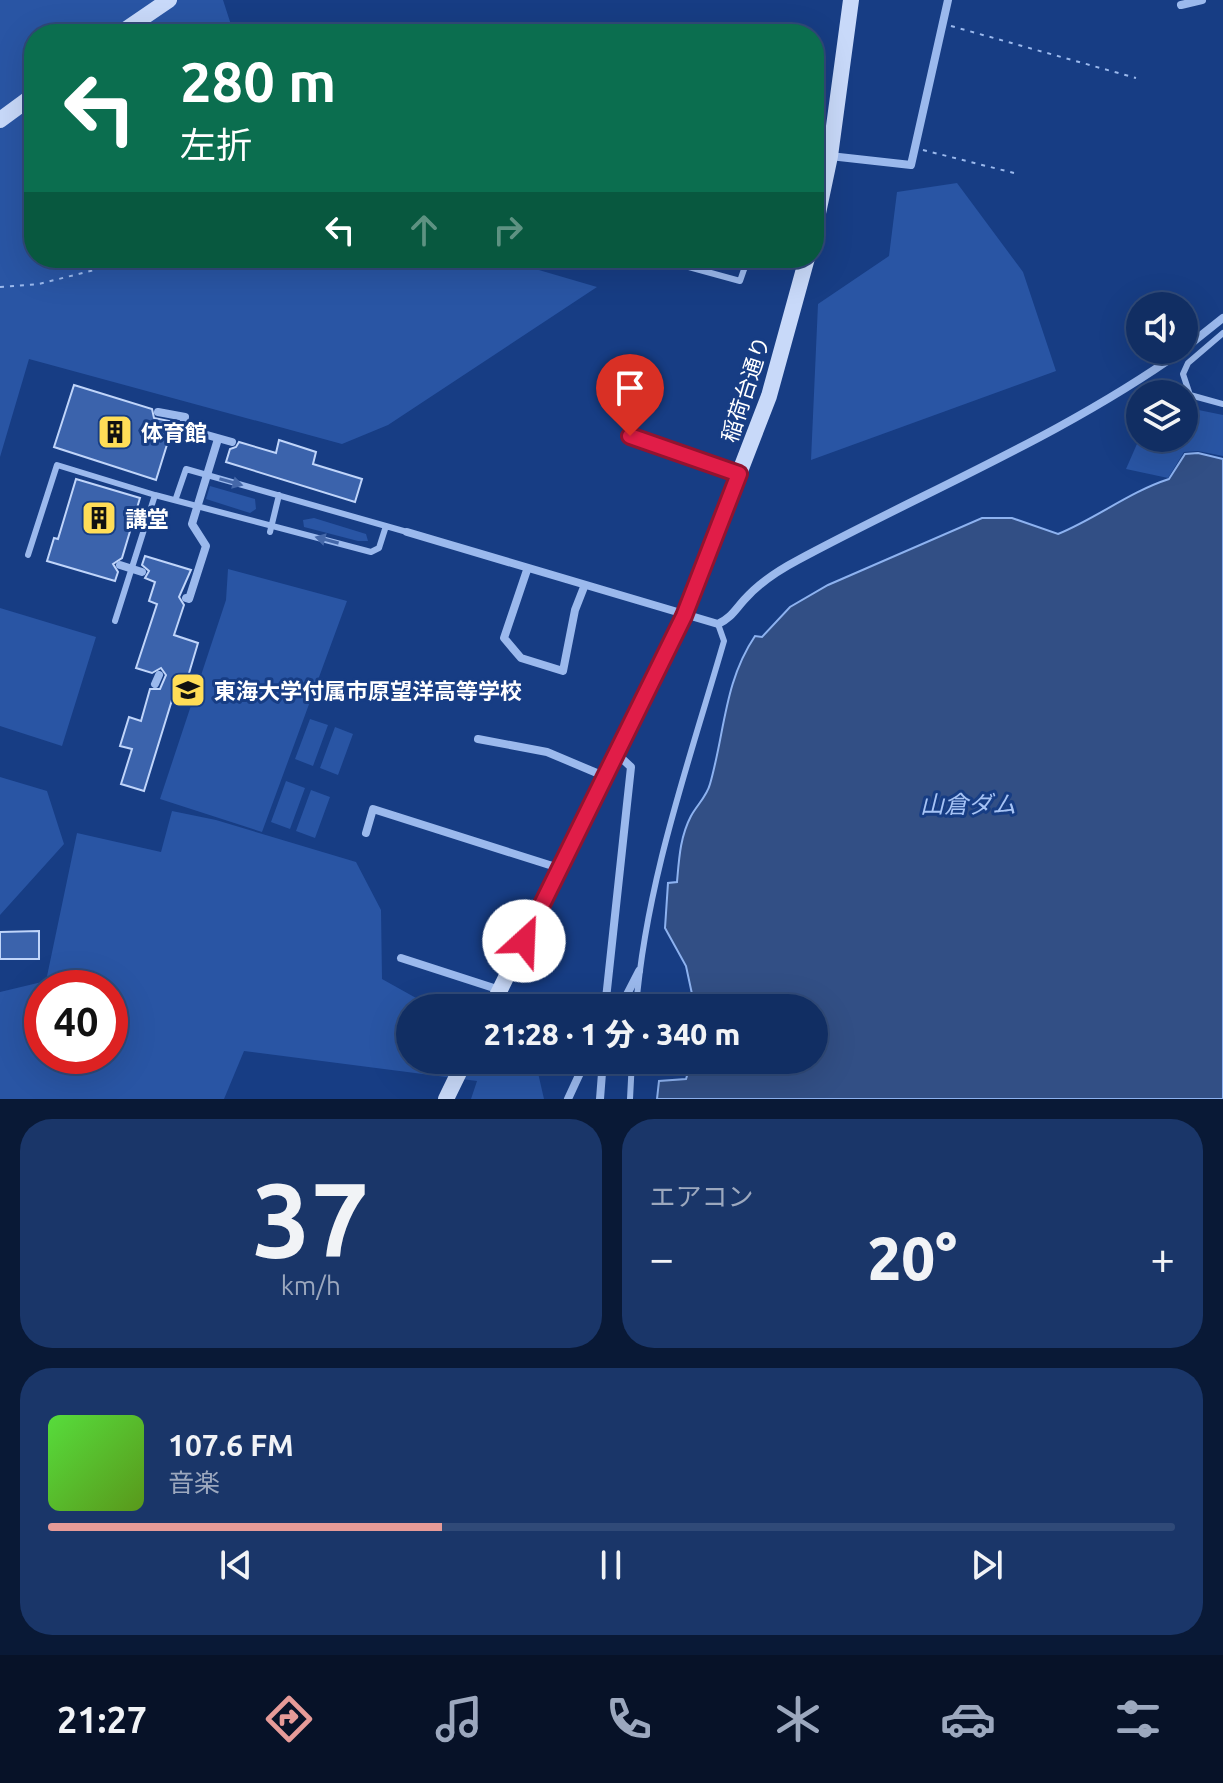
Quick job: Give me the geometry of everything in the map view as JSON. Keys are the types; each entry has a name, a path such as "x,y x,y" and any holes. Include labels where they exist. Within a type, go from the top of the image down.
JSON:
{"street":[{"path":"134,24 169,0"},
{"path":"824,169 851,0"},
{"path":"826,156 911,165 948,0"},
{"path":"1181,5 1202,0"},
{"path":"0,120 24,102"},
{"name":"稲荷台通り","path":"498,994 684,616 769,396 804,268"},
{"path":"1198,338 1223,318"},
{"path":"407,532 584,587 718,624 731,618 766,580 796,561 886,517 1096,405 1161,364"},
{"path":"158,412 185,417 182,428 232,442"},
{"path":"630,436 739,474"},
{"path":"186,598 189,599 206,546 192,524 218,439"},
{"path":"120,565 142,572"},
{"path":"527,570 504,638 521,658 563,671 575,610 584,587"},
{"path":"478,739 547,752 604,776"},
{"path":"607,994 631,767 616,752"},
{"path":"366,833 373,809 559,868"},
{"path":"401,958 500,990"},
{"path":"627,994 639,971"},
{"path":"446,1099 458,1074"},
{"path":"568,1099 580,1074"},
{"path":"600,1099 602,1074"}],"lane":[{"path":"693,268 740,281 745,268"},
{"path":"1223,333 1188,363 1183,374 1190,395 1223,404"},
{"path":"28,555 57,465 155,495 176,498 271,529 371,552 379,548 386,526"},
{"path":"176,498 186,469 407,532"},
{"path":"115,621 155,495"},
{"path":"271,529 279,495"},
{"path":"637,994 662,849 724,641 718,624"},
{"path":"630,1099 631,1074"}],"path":[{"path":"942,24 1136,78"},
{"path":"915,147 1014,173"},
{"path":"0,287 39,284 102,268"}],"shaded area":[{"path":"0,0 223,0 231,24 24,24 24,268 532,268 597,287 388,425 342,444 29,359 0,457"},
{"path":"957,183 1023,272 1056,371 811,460 818,304 889,256 897,192"},
{"path":"1198,410 1223,415 1223,456 1198,451"},
{"path":"1133,452 1184,452 1168,478 1126,469"},
{"path":"210,486 255,499 256,509 250,513 206,499"},
{"path":"314,518 366,534 368,541 304,527 303,520"},
{"path":"228,569 347,601 262,832 160,799 226,600"},
{"path":"0,608 96,637 62,746 0,726"},
{"path":"310,719 328,725 313,766 295,759"},
{"path":"335,727 353,734 338,775 320,768"},
{"path":"0,777 47,791 64,844 0,915"},
{"path":"286,781 305,788 290,829 271,822"},
{"path":"311,790 330,797 315,838 296,831"},
{"path":"172,811 216,820 356,862 381,910 382,979 409,994 396,994 396,1071 244,1051 224,1099 0,1099 0,992 24,986 24,1074 128,1074 128,970 48,970 77,833 161,852"},
{"path":"423,1074 538,1074 544,1099 471,1099 477,1081"}],"water":[{"name":"山倉ダム","path":"1198,453 1223,459 1223,1099 657,1099 659,1081 686,1079 688,1074 828,1074 828,994 692,994 686,966 665,928 668,883 677,882 684,832 709,788 731,689 755,636 762,637 790,607 828,585 982,518 1012,518 1058,534 1169,479 1185,454"}],"building":[{"name":"体育館","path":"74,385 152,409 154,418 174,422 156,480 54,447"},
{"path":"279,440 316,452 313,464 362,479 355,502 226,462 230,449 239,442 276,453"},
{"name":"講堂","path":"76,479 140,498 122,558 113,564 118,572 115,581 47,561 54,538 58,539"},
{"path":"145,556 191,570 179,597 184,605 174,635 198,643 184,690 176,687 144,791 121,784 132,749 120,746 129,717 141,721 150,689 160,689 166,675 161,668 152,673 136,668 157,604 149,601 155,582 145,578 149,571 142,565"},
{"path":"39,931 39,959 0,959 0,932"}],"place":[{"name":"体育館","path":"115,432"},
{"name":"講堂","path":"99,518"},
{"name":"東海大学付属市原望洋高等学校","path":"188,690"}],"route":[{"path":"524,941 684,616 739,474 630,436"}]}
